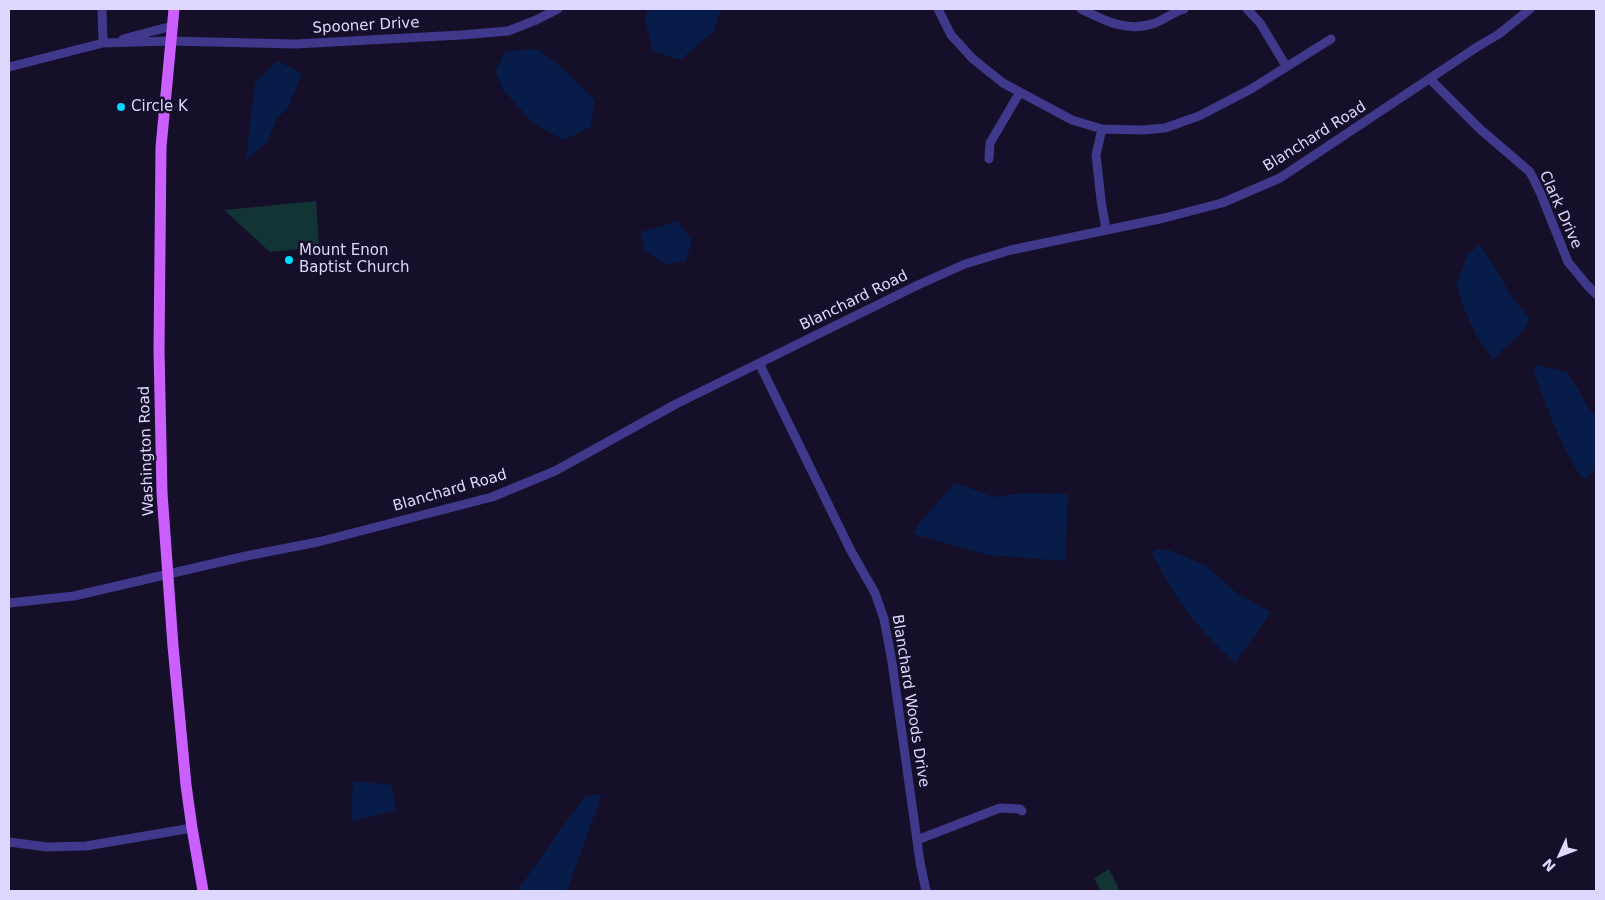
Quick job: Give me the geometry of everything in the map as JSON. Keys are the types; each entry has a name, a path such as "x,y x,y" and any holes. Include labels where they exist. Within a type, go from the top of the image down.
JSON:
{"main road":[{"name":"Washington Road","path":"174,9 161,147 159,350 162,493 173,646 192,828 202,891"}],"street":[{"path":"102,9 103,43"},
{"name":"Spooner Drive","path":"103,43 170,41 296,44 461,35 508,30 536,20 558,9"},
{"path":"938,9 951,35 973,59 1003,83 1072,120 1102,129 1143,130 1165,128 1199,116 1251,89 1331,39"},
{"path":"1081,9 1117,25 1133,28 1155,23 1184,9"},
{"path":"1247,9 1260,23 1286,66"},
{"name":"Blanchard Road","path":"9,603 74,596 246,556 318,542 492,496 555,471 668,408 920,284 965,264 1011,250 1164,218 1222,203 1280,178 1499,34 1530,9"},
{"path":"9,67 172,26"},
{"name":"Clark Drive","path":"1430,79 1480,129 1530,172 1568,262 1596,294"},
{"path":"989,159 990,143 1020,92"},
{"path":"1102,129 1096,155 1106,230"},
{"name":"Blanchard Woods Drive","path":"759,363 851,551 875,593 884,619 926,891"},
{"path":"917,840 1000,808 1020,809 1022,811"},
{"path":"9,842 47,847 86,846 192,828"}],"green space":[{"path":"316,201 319,247 270,252 224,210"},
{"path":"1109,869 1119,889 1101,891 1094,878"}],"water":[{"path":"648,9 721,9 713,32 680,60 653,51 645,20"},
{"path":"538,49 562,68 595,100 591,127 563,140 532,122 504,91 495,71 506,51"},
{"path":"277,61 302,73 288,108 277,118 267,142 246,160 255,83"},
{"path":"678,221 692,241 686,261 666,264 645,251 641,232"},
{"path":"1478,245 1482,247 1514,300 1529,318 1519,335 1494,360 1471,324 1456,284 1467,256"},
{"path":"1539,365 1568,373 1589,408 1596,416 1596,468 1584,480 1568,455 1549,412 1533,369"},
{"path":"955,483 994,497 1022,493 1068,494 1065,561 988,555 913,534 920,522"},
{"path":"1155,549 1169,550 1205,565 1238,594 1271,612 1235,663 1207,635 1186,610 1152,554"},
{"path":"353,781 391,785 396,811 351,821"},
{"path":"602,794 567,891 517,891 584,797"}],"place":[{"name":"Circle K","path":"121,107"},
{"name":"Mount Enon Baptist Church","path":"289,260"}]}
